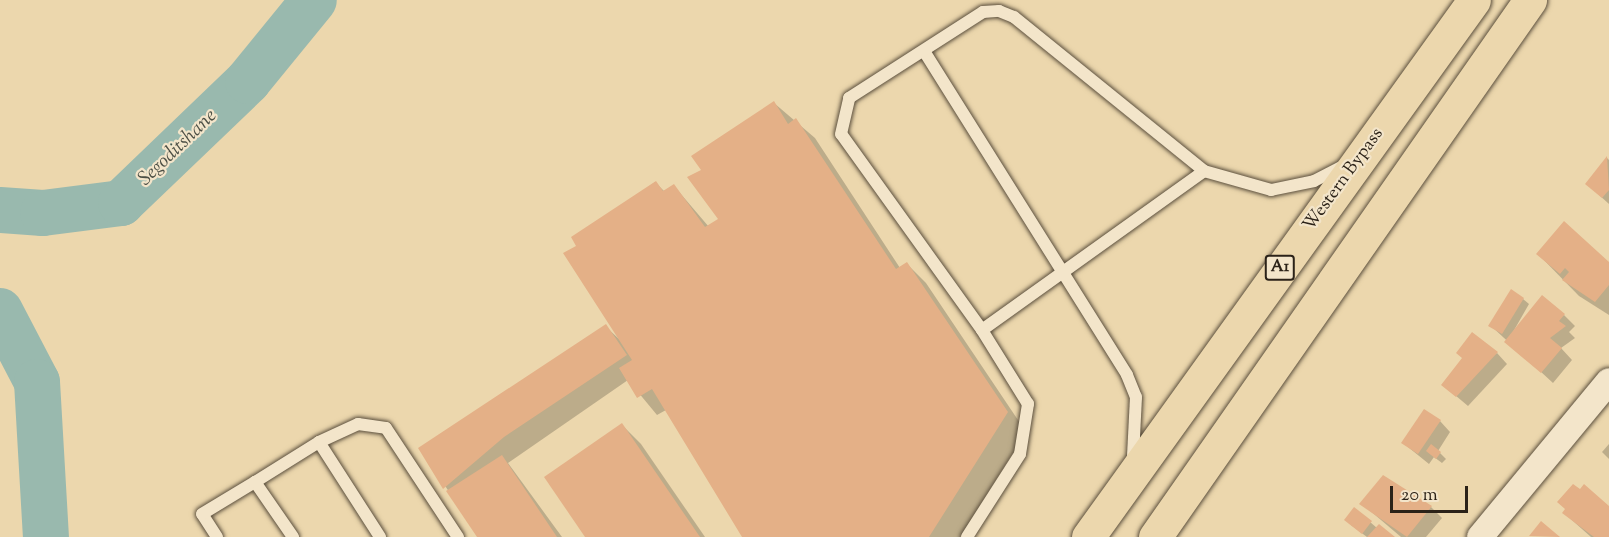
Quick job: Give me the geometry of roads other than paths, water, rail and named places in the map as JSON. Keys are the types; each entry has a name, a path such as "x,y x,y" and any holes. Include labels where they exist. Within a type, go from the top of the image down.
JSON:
{"highway":[{"name":"Western Bypass","path":"1088,537 1474,0"},
{"path":"1155,537 1530,0"}],"street":[{"path":"1479,537 1609,381"}],"lane":[{"path":"967,537 1020,454 1030,417 1019,387 982,330 841,134 849,98 983,12 1014,17 1204,171 1272,190 1314,181 1360,158"},
{"path":"924,51 1064,273 1136,397 1136,444 1127,480"},
{"path":"982,330 1204,171"},
{"path":"217,537 202,514 319,442 358,424 386,428 458,537"},
{"path":"319,442 380,537"},
{"path":"255,482 293,537"}],"waterway":[{"name":"Segoditshane","path":"0,210 43,213 121,203 248,81 314,0"},
{"name":"Segoditshane","path":"0,311 37,382 46,537"}]}
